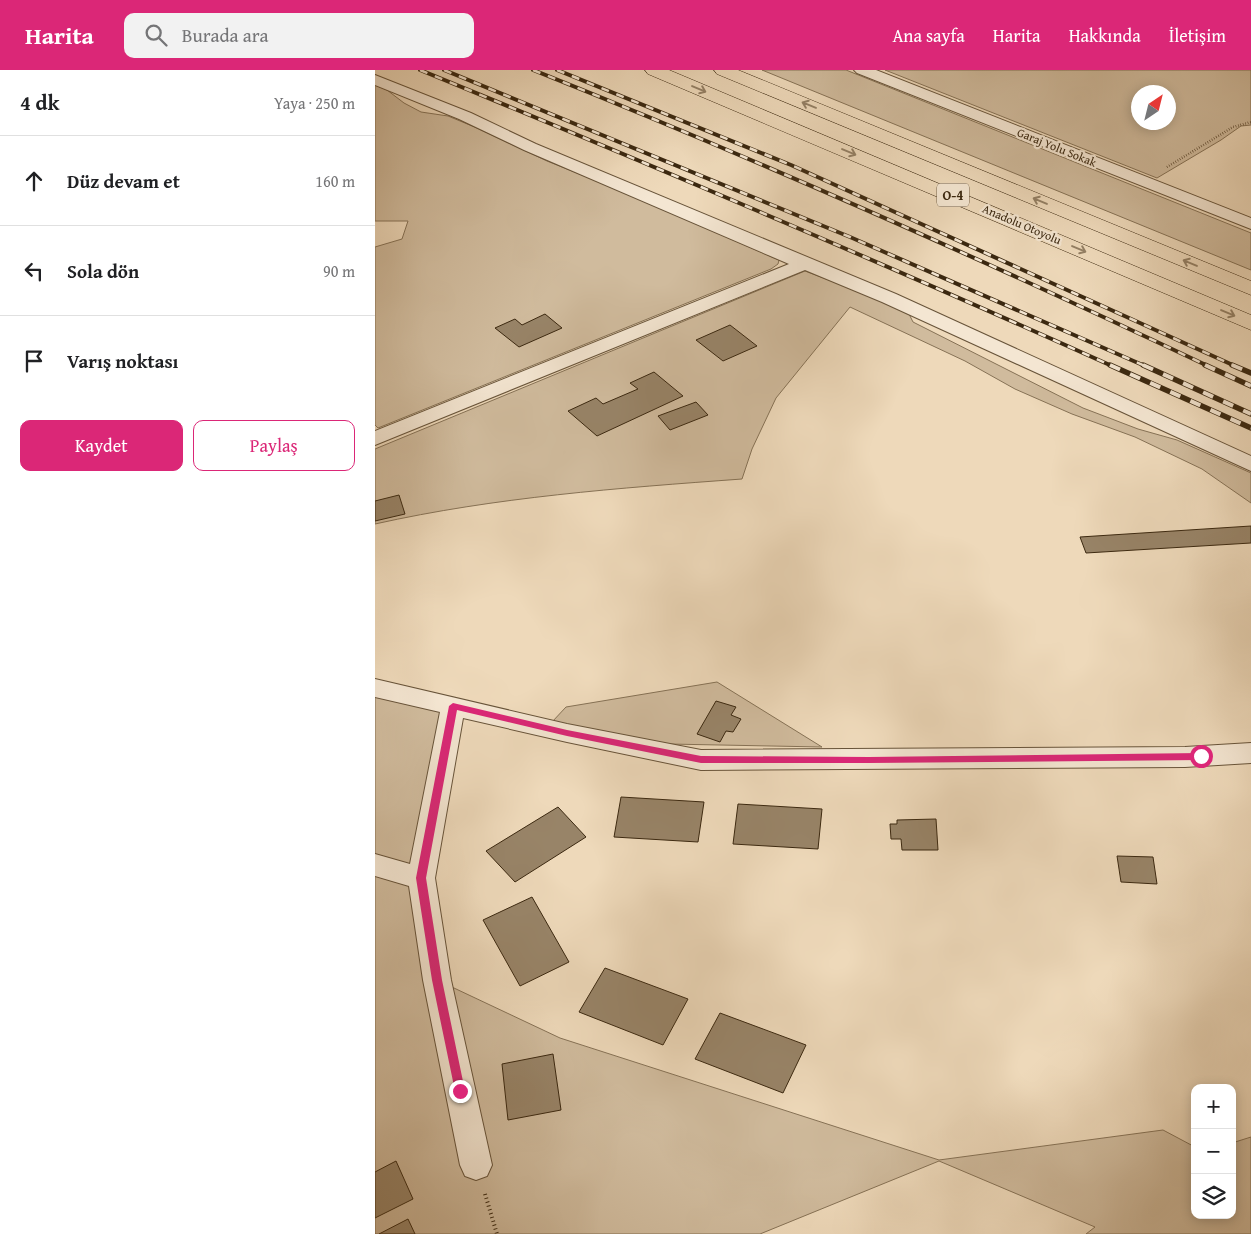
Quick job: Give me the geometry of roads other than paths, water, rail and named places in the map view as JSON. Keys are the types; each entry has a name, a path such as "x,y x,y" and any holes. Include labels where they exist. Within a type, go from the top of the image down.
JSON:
{"highway":[{"name":"Anadolu Otoyolu","path":"654,70 1005,217 1251,323"},
{"name":"Anadolu Otoyolu","path":"723,70 1251,289"}],"street":[{"name":"Garaj Yolu Sokak","path":"862,70 1251,224"},
{"path":"375,80 465,116 530,147 804,264 889,298 1251,464"},
{"path":"375,439 804,264"},
{"path":"375,688 567,733 701,760 1185,758 1251,753"},
{"path":"453,706 421,878 437,980 475,1165"},
{"path":"375,865 421,878"}],"railway":[{"path":"420,70 767,215 1112,366"},
{"path":"444,70 850,237 1145,366"},
{"path":"533,70 873,213 1041,288 1208,366"},
{"path":"557,70 791,165 1235,366"},
{"path":"1110,365 1251,428"},
{"path":"1143,365 1251,414"},
{"path":"1205,365 1251,386"},
{"path":"1232,365 1251,373"}]}
